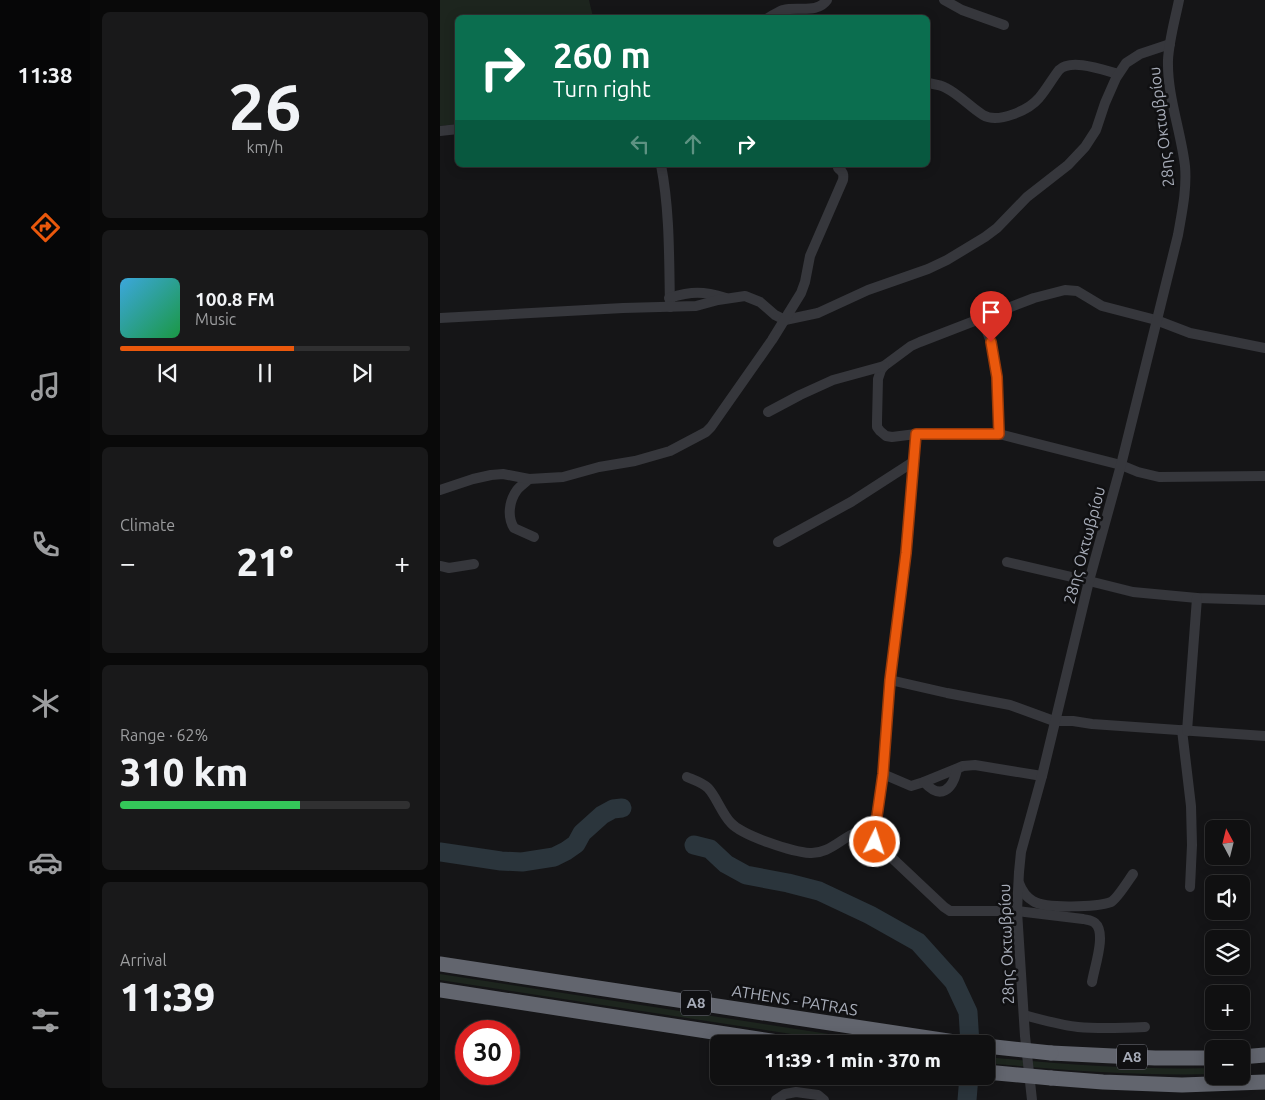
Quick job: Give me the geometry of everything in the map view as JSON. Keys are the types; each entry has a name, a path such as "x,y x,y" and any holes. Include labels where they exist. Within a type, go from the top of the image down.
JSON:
{"highway":[{"name":"ATHENS - PATRAS","path":"440,964 906,1035"},
{"name":"Α8","path":"440,990 732,1035"},
{"name":"Α8","path":"995,1047 1156,1058 1205,1058"},
{"path":"1250,1056 1265,1055"},
{"name":"Α8","path":"995,1073 1172,1085 1265,1082"}],"street":[{"path":"773,15 782,10 816,8 822,6 827,0"},
{"path":"944,0 962,10 1004,26"},
{"name":"28ης Οκτωβρίου","path":"1032,1100 1017,911 1022,852 1089,580 1121,464 1178,235 1184,193 1185,166 1169,81 1168,61 1179,0"},
{"path":"440,318 623,308 669,302 696,306 745,296 760,302 775,315 785,320 818,312 868,290 928,269 947,260 997,228 1027,197 1068,165 1085,147 1096,130 1105,103 1118,74 1126,63 1140,54 1170,44"},
{"path":"930,84 946,88 984,116 992,118 1014,114 1032,105 1062,66 1075,64 1118,74"},
{"path":"440,131 455,129"},
{"path":"661,167 669,244 669,302"},
{"path":"440,490 472,479 503,474 529,479 563,477 599,467 653,457 670,451 706,432 802,293 810,256 840,189 844,174 838,168"},
{"path":"1265,348 1190,332 1156,320 1102,306 1077,291 1066,290 1034,298 911,346 881,370 877,393 877,427 882,434 892,437 916,434 999,434 1121,464 1138,472 1159,477 1265,476"},
{"path":"982,318 991,342 997,377 999,434"},
{"path":"768,412 826,383 884,366"},
{"path":"916,434 906,553 890,680 883,774 874,832 875,842 944,907 950,910 1017,911 1094,921 1099,928 1100,936 1092,982"},
{"path":"778,542 851,502 913,462"},
{"path":"529,479 515,494 509,517 514,528 534,537"},
{"path":"1007,562 1134,592 1197,598 1265,600"},
{"path":"440,566 449,568 474,564"},
{"path":"1190,887 1191,806 1185,731 1197,598"},
{"path":"890,680 1010,705 1054,721 1265,736"},
{"path":"883,774 911,786 963,766 975,765 1042,776"},
{"path":"924,782 937,792 942,792 951,785 957,769"},
{"path":"687,777 708,788 730,823 737,829 792,850 820,852 829,849 856,833 874,832"},
{"path":"1018,882 1023,892 1032,901 1039,904 1079,906 1111,901 1116,898 1132,874"},
{"path":"1024,1016 1079,1027 1145,1027"},
{"path":"776,1100 785,1094 796,1092 818,1095 824,1100"}],"shaded area":[{"path":"440,0 589,0 593,15 455,15 455,124 440,126"},
{"path":"440,974 836,1035 798,1035 440,980"},
{"path":"995,1058 1100,1066 1205,1068 1205,1074 1157,1074 995,1064"}],"waterway":[{"path":"440,852 501,861 522,862 554,857 576,844 582,833 602,815 613,809 622,808"},
{"path":"694,845 710,849 726,864 746,875 819,891 870,915 918,942 954,982 968,1012 969,1035"},
{"path":"967,1100 968,1085"}],"route":[{"path":"875,842 874,837 883,774 890,680 906,553 916,434 999,434 997,377 991,342"}]}
